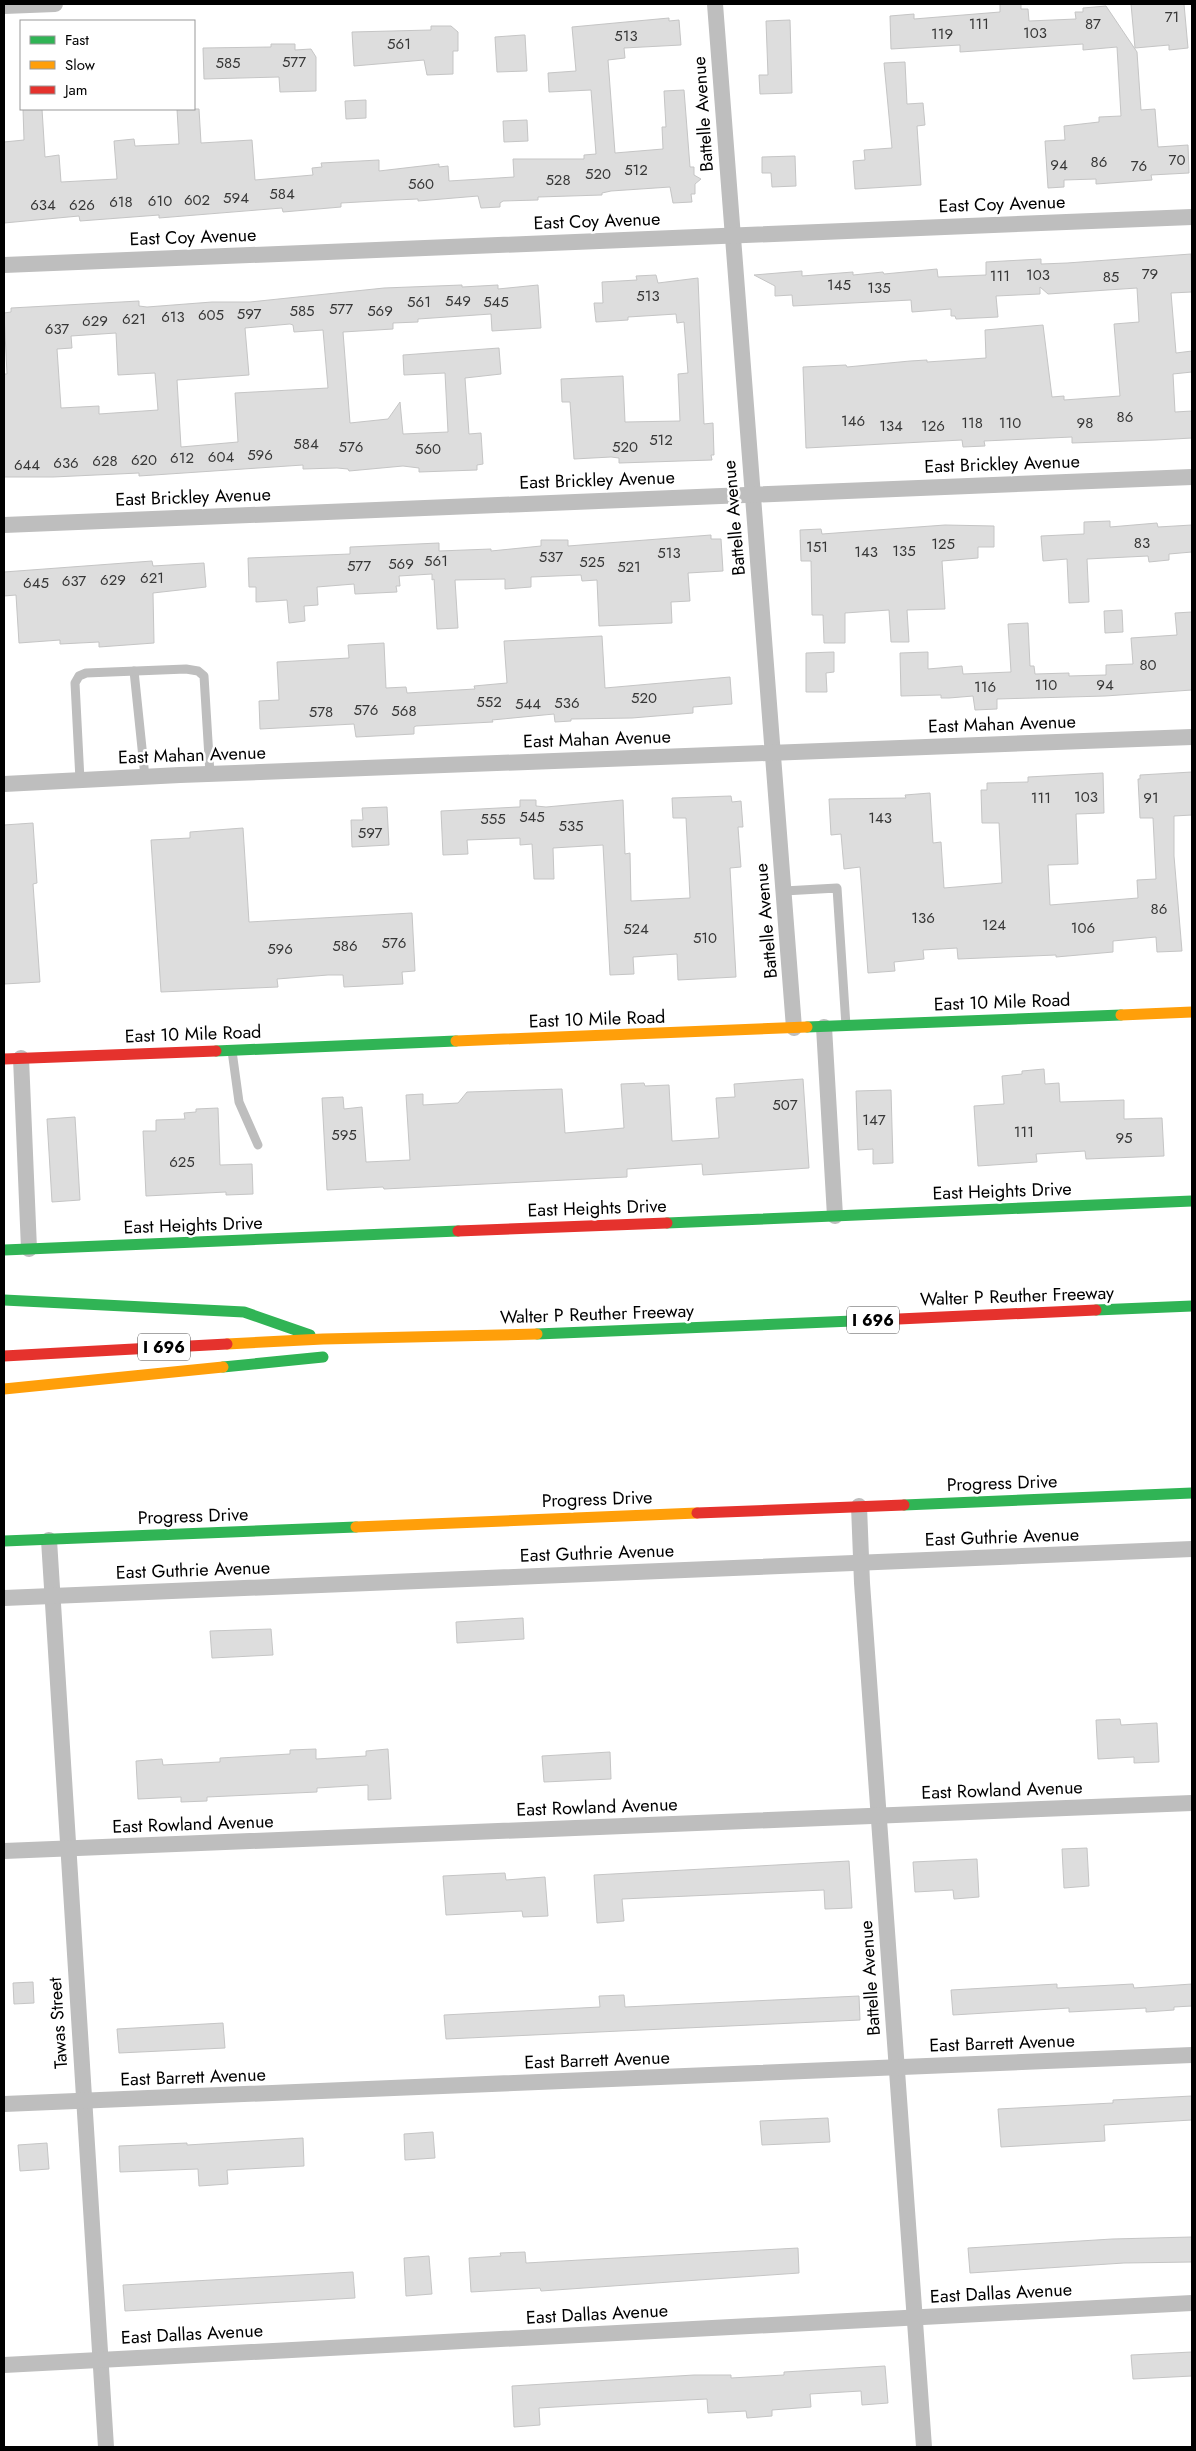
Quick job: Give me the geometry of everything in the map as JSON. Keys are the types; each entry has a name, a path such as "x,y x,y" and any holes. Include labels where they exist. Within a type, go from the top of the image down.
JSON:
{"main road":[{"name":"East 10 Mile Road","path":"4,1059 1192,1012"},
{"name":"East Heights Drive","path":"4,1250 1192,1201"},
{"path":"4,1300 244,1312 324,1339"},
{"name":"Walter P Reuther Freeway","path":"4,1356 324,1339 553,1334 1192,1306"},
{"path":"396,1350 553,1334"},
{"path":"4,1389 338,1355"},
{"name":"Progress Drive","path":"4,1541 1192,1493"}],"street":[{"path":"4,6 55,4"},
{"name":"Battelle Avenue","path":"715,4 794,1028"},
{"name":"East Coy Avenue","path":"4,265 1192,217"},
{"name":"East Brickley Avenue","path":"4,525 1192,477"},
{"name":"East Mahan Avenue","path":"4,784 210,774 1192,737"},
{"path":"824,1027 836,1216"},
{"path":"21,1058 29,1249"},
{"name":"Battelle Avenue","path":"859,1506 861,1562 924,2447"},
{"name":"Tawas Street","path":"49,1540 106,2447"},
{"name":"East Guthrie Avenue","path":"4,1598 1192,1549"},
{"name":"East Rowland Avenue","path":"4,1851 1192,1803"},
{"name":"East Barrett Avenue","path":"4,2104 1192,2055"},
{"name":"East Dallas Avenue","path":"4,2365 1192,2304"}],"lane":[{"path":"80,780 75,683 79,676 86,673 186,669 198,671 204,676 210,774"},
{"path":"134,671 144,777"},
{"path":"784,891 836,888 846,1026"},
{"path":"232,1050 239,1102 258,1145"}],"building":[{"path":"1000,4 1021,4 1021,9 1028,9 1029,21 1076,19 1075,12 1083,12 1083,8 1106,6 1137,52 1141,110 1155,109 1158,147 1188,145 1189,173 1151,175 1152,180 1096,184 1096,179 1064,180 1064,187 1048,188 1045,141 1065,140 1064,126 1099,122 1099,117 1121,116 1117,47 1083,50 1083,44 960,52 960,45 891,49 890,16 914,14 914,19 1000,12"},
{"path":"1131,4 1184,4 1188,48 1169,50 1169,45 1135,48"},
{"path":"669,18 669,21 679,20 681,45 624,48 625,58 608,60 615,153 663,149 662,127 666,127 664,91 684,90 690,167 694,167 694,175 701,179 695,184 695,194 691,194 692,202 673,203 670,187 611,191 602,193 602,195 538,197 538,200 503,201 500,203 500,207 481,208 478,196 418,201 418,199 341,203 341,207 283,212 282,208 159,218 159,215 80,221 79,216 4,223 4,142 24,140 23,110 42,110 45,157 59,155 61,182 117,179 114,141 134,139 135,146 179,144 177,110 195,109 199,109 201,143 252,140 255,180 313,175 312,168 322,167 321,163 379,160 379,171 439,164 439,167 448,166 449,181 514,177 513,159 584,159 584,155 596,154 591,90 549,92 548,73 576,71 572,27"},
{"path":"790,20 792,93 760,94 759,75 768,75 766,21"},
{"path":"431,26 451,26 458,32 458,51 453,51 453,74 427,75 424,60 354,66 352,32 431,30"},
{"path":"525,35 527,71 497,72 495,37"},
{"path":"271,44 295,44 295,50 311,49 316,57 316,91 280,92 279,77 204,79 203,48 271,47"},
{"path":"905,62 907,104 923,103 925,125 917,126 921,185 855,189 853,161 865,160 864,150 892,148 884,63"},
{"path":"366,100 366,118 346,119 345,101"},
{"path":"527,120 528,141 504,142 503,121"},
{"path":"795,156 796,186 772,187 771,173 762,173 762,157"},
{"path":"1191,254 1192,292 1171,293 1176,353 1192,351 1192,372 1173,374 1175,412 1192,411 1192,438 1156,440 1072,443 1072,437 984,441 985,446 963,447 962,440 806,448 803,367 846,365 847,367 910,361 927,360 927,362 986,358 985,330 1043,325 1052,397 1064,396 1064,400 1120,396 1114,324 1139,322 1137,288 1048,294 1040,287 1040,294 996,296 998,317 956,319 955,316 951,316 951,309 912,312 911,300 793,306 792,295 775,296 775,286 754,275 802,271 802,276 853,272 853,275 883,272 884,274 937,269 938,277 986,275 986,262 1041,259 1041,264 1067,263"},
{"path":"656,275 658,283 698,278 704,424 713,423 714,455 711,455 712,460 619,463 619,458 611,457 574,459 570,402 562,402 561,379 623,376 625,422 680,421 678,374 688,373 684,322 677,323 676,314 628,317 628,320 596,322 594,303 603,303 602,282 637,280 636,276"},
{"path":"498,285 498,289 538,285 541,328 492,331 491,314 418,319 418,322 393,323 393,329 343,332 350,423 388,419 400,402 403,434 448,432 445,373 404,375 403,355 499,348 501,374 465,378 469,434 481,433 483,464 477,465 477,470 419,472 419,468 403,466 349,471 348,469 337,468 303,469 303,465 139,476 139,473 4,477 4,374 7,374 4,313 11,312 11,308 139,301 139,306 147,307 212,302 250,302 384,288","holes":["293,325 294,332 323,330 328,388 235,393 238,442 181,447 177,380 249,375 245,328","116,333 118,375 155,373 158,410 99,414 99,406 61,408 57,349 72,348 71,336"]},
{"path":"1110,521 1110,527 1157,523 1158,527 1192,525 1192,552 1169,554 1169,560 1149,562 1148,556 1087,559 1089,602 1069,603 1067,559 1043,561 1041,536 1084,534 1084,522"},
{"path":"945,525 994,526 994,547 978,547 978,558 942,561 945,609 907,610 909,642 891,642 889,610 845,613 845,643 824,643 823,615 812,615 811,561 801,561 800,530 821,529 822,534"},
{"path":"711,535 711,539 721,539 723,571 688,573 690,601 671,602 672,623 599,626 597,580 582,581 581,575 531,577 531,587 505,589 505,579 455,580 458,628 437,629 434,579 432,580 432,574 399,576 400,586 396,586 397,592 355,594 354,584 317,587 318,605 304,606 305,621 289,623 287,600 256,602 256,587 249,587 248,558 350,554 350,547 439,543 439,551 491,549 491,551 541,546 541,540 568,540 568,546"},
{"path":"152,561 153,566 204,563 206,587 153,593 154,643 99,647 99,642 60,644 60,640 19,643 16,595 4,596 4,572"},
{"path":"1122,610 1123,632 1105,633 1104,611"},
{"path":"1192,612 1192,690 1105,696 997,699 997,709 975,710 973,696 941,698 941,695 901,696 900,653 928,652 928,669 962,666 963,674 1011,672 1008,624 1028,623 1030,666 1034,666 1035,674 1069,673 1069,676 1106,675 1106,665 1133,664 1131,638 1177,635 1175,613"},
{"path":"602,636 605,688 730,677 732,704 693,707 693,713 632,718 571,719 571,721 555,722 554,714 492,720 493,722 416,726 414,727 414,734 356,737 354,724 260,729 259,701 279,700 277,662 349,658 348,645 384,643 386,688 406,687 407,693 475,689 474,686 507,683 504,641"},
{"path":"834,652 834,672 826,673 827,692 806,692 806,653"},
{"path":"1192,772 1192,815 1174,816 1174,856 1182,951 1157,952 1156,937 1113,941 1113,952 1056,957 1056,955 958,959 957,948 923,950 924,959 894,962 895,971 868,973 860,867 844,869 841,834 831,835 829,799 906,798 905,795 930,793 933,843 941,842 944,888 1002,883 999,823 982,823 981,790 987,790 987,783 1028,782 1028,777 1103,773 1104,813 1076,814 1078,864 1048,865 1050,905 1138,898 1137,880 1156,879 1153,818 1140,818 1138,779 1140,779 1140,775"},
{"path":"731,796 732,802 741,801 743,827 738,827 741,867 730,868 736,977 678,980 677,954 633,957 634,974 610,975 603,845 553,848 554,879 534,879 532,844 520,845 520,838 467,840 468,854 443,855 441,811 520,807 520,800 536,800 536,806 546,807 623,800 625,854 630,853 631,901 690,898 686,818 673,818 672,798"},
{"path":"387,807 389,845 352,847 351,820 363,820 362,808"},
{"path":"33,823 37,883 33,884 40,982 4,984 4,825"},
{"path":"243,828 249,922 412,913 415,971 402,972 403,984 344,987 343,975 328,975 277,979 278,987 161,992 151,840 190,838 190,832"},
{"path":"1044,1069 1045,1084 1059,1083 1060,1102 1124,1100 1124,1119 1162,1118 1164,1156 1086,1159 1085,1151 1036,1154 1037,1162 978,1166 974,1106 1004,1104 1002,1076 1022,1074 1022,1071"},
{"path":"803,1079 809,1168 703,1175 702,1164 627,1169 627,1177 327,1190 322,1098 343,1097 344,1109 362,1107 366,1162 410,1160 406,1095 423,1094 423,1105 458,1103 467,1092 562,1089 565,1133 624,1128 621,1084 669,1085 672,1141 719,1138 716,1098 735,1097 734,1084"},
{"path":"891,1090 893,1163 873,1164 873,1149 858,1150 856,1091"},
{"path":"218,1108 220,1165 252,1164 253,1194 226,1195 226,1192 146,1196 143,1131 156,1131 156,1120 185,1119 184,1113 196,1112 196,1109"},
{"path":"75,1117 80,1200 52,1202 47,1119"},
{"path":"523,1618 524,1639 457,1643 456,1622"},
{"path":"271,1629 273,1655 212,1658 210,1631"},
{"path":"1120,1719 1121,1725 1157,1723 1159,1762 1134,1763 1134,1757 1098,1759 1096,1720"},
{"path":"316,1749 316,1759 366,1756 366,1751 388,1749 391,1799 368,1800 368,1785 317,1788 317,1792 207,1797 207,1801 181,1802 181,1797 138,1799 136,1761 162,1759 163,1765 220,1762 220,1758 290,1754 290,1750"},
{"path":"610,1752 611,1779 544,1782 542,1756"},
{"path":"1087,1848 1089,1886 1064,1888 1062,1849"},
{"path":"977,1859 979,1897 954,1899 953,1890 915,1892 913,1862"},
{"path":"849,1861 852,1908 825,1909 824,1890 622,1899 624,1921 597,1923 594,1875"},
{"path":"505,1873 506,1880 545,1877 548,1916 523,1917 522,1911 446,1915 443,1876"},
{"path":"33,1982 34,2003 14,2004 13,1983"},
{"path":"1057,1984 1057,1988 1133,1984 1134,1988 1192,1984 1192,2006 1174,2007 1174,2010 1146,2012 1146,2008 1069,2012 1069,2008 953,2015 951,1990"},
{"path":"624,1995 625,2007 859,1996 860,2020 446,2039 444,2015 600,2007 599,1996"},
{"path":"223,2023 225,2048 119,2053 117,2029"},
{"path":"1192,2096 1192,2120 1104,2125 1105,2141 1001,2147 998,2109 1113,2103 1113,2100"},
{"path":"828,2118 830,2142 762,2145 760,2121"},
{"path":"433,2132 435,2158 405,2160 404,2134"},
{"path":"303,2138 304,2166 227,2170 228,2184 199,2186 198,2169 120,2172 119,2146 187,2143 187,2145"},
{"path":"47,2143 49,2169 20,2171 18,2145"},
{"path":"1192,2237 1192,2262 1124,2263 970,2273 968,2248 1112,2239"},
{"path":"798,2248 799,2273 541,2291 540,2288 471,2292 469,2258 501,2256 500,2253 525,2252 526,2263"},
{"path":"429,2256 432,2294 406,2296 404,2258"},
{"path":"353,2272 355,2298 125,2311 123,2285"},
{"path":"1192,2352 1192,2376 1133,2379 1131,2355"},
{"path":"885,2366 888,2403 862,2405 861,2391 810,2394 811,2407 772,2410 772,2416 747,2418 746,2411 708,2413 707,2399 539,2408 540,2425 514,2427 512,2386 694,2375 731,2375 731,2378 784,2375 784,2372"}],"traffic: fast":[{"path":"807,1027 1121,1015"},
{"path":"216,1051 456,1041"},
{"path":"667,1223 1192,1201"},
{"path":"4,1250 458,1231"},
{"path":"4,1300 244,1312 310,1335"},
{"path":"1096,1310 1192,1306"},
{"path":"537,1334 877,1320"},
{"path":"223,1367 323,1357"},
{"path":"904,1505 1192,1493"},
{"path":"4,1541 356,1527"}],"traffic: slow":[{"path":"1121,1015 1192,1012"},
{"path":"456,1041 807,1027"},
{"path":"227,1344 323,1339 537,1334"},
{"path":"4,1389 223,1367"},
{"path":"356,1527 697,1513"}],"traffic: jam":[{"path":"4,1059 216,1051"},
{"path":"458,1231 667,1223"},
{"path":"877,1320 1096,1310"},
{"path":"4,1356 227,1344"},
{"path":"697,1513 904,1505"}]}
